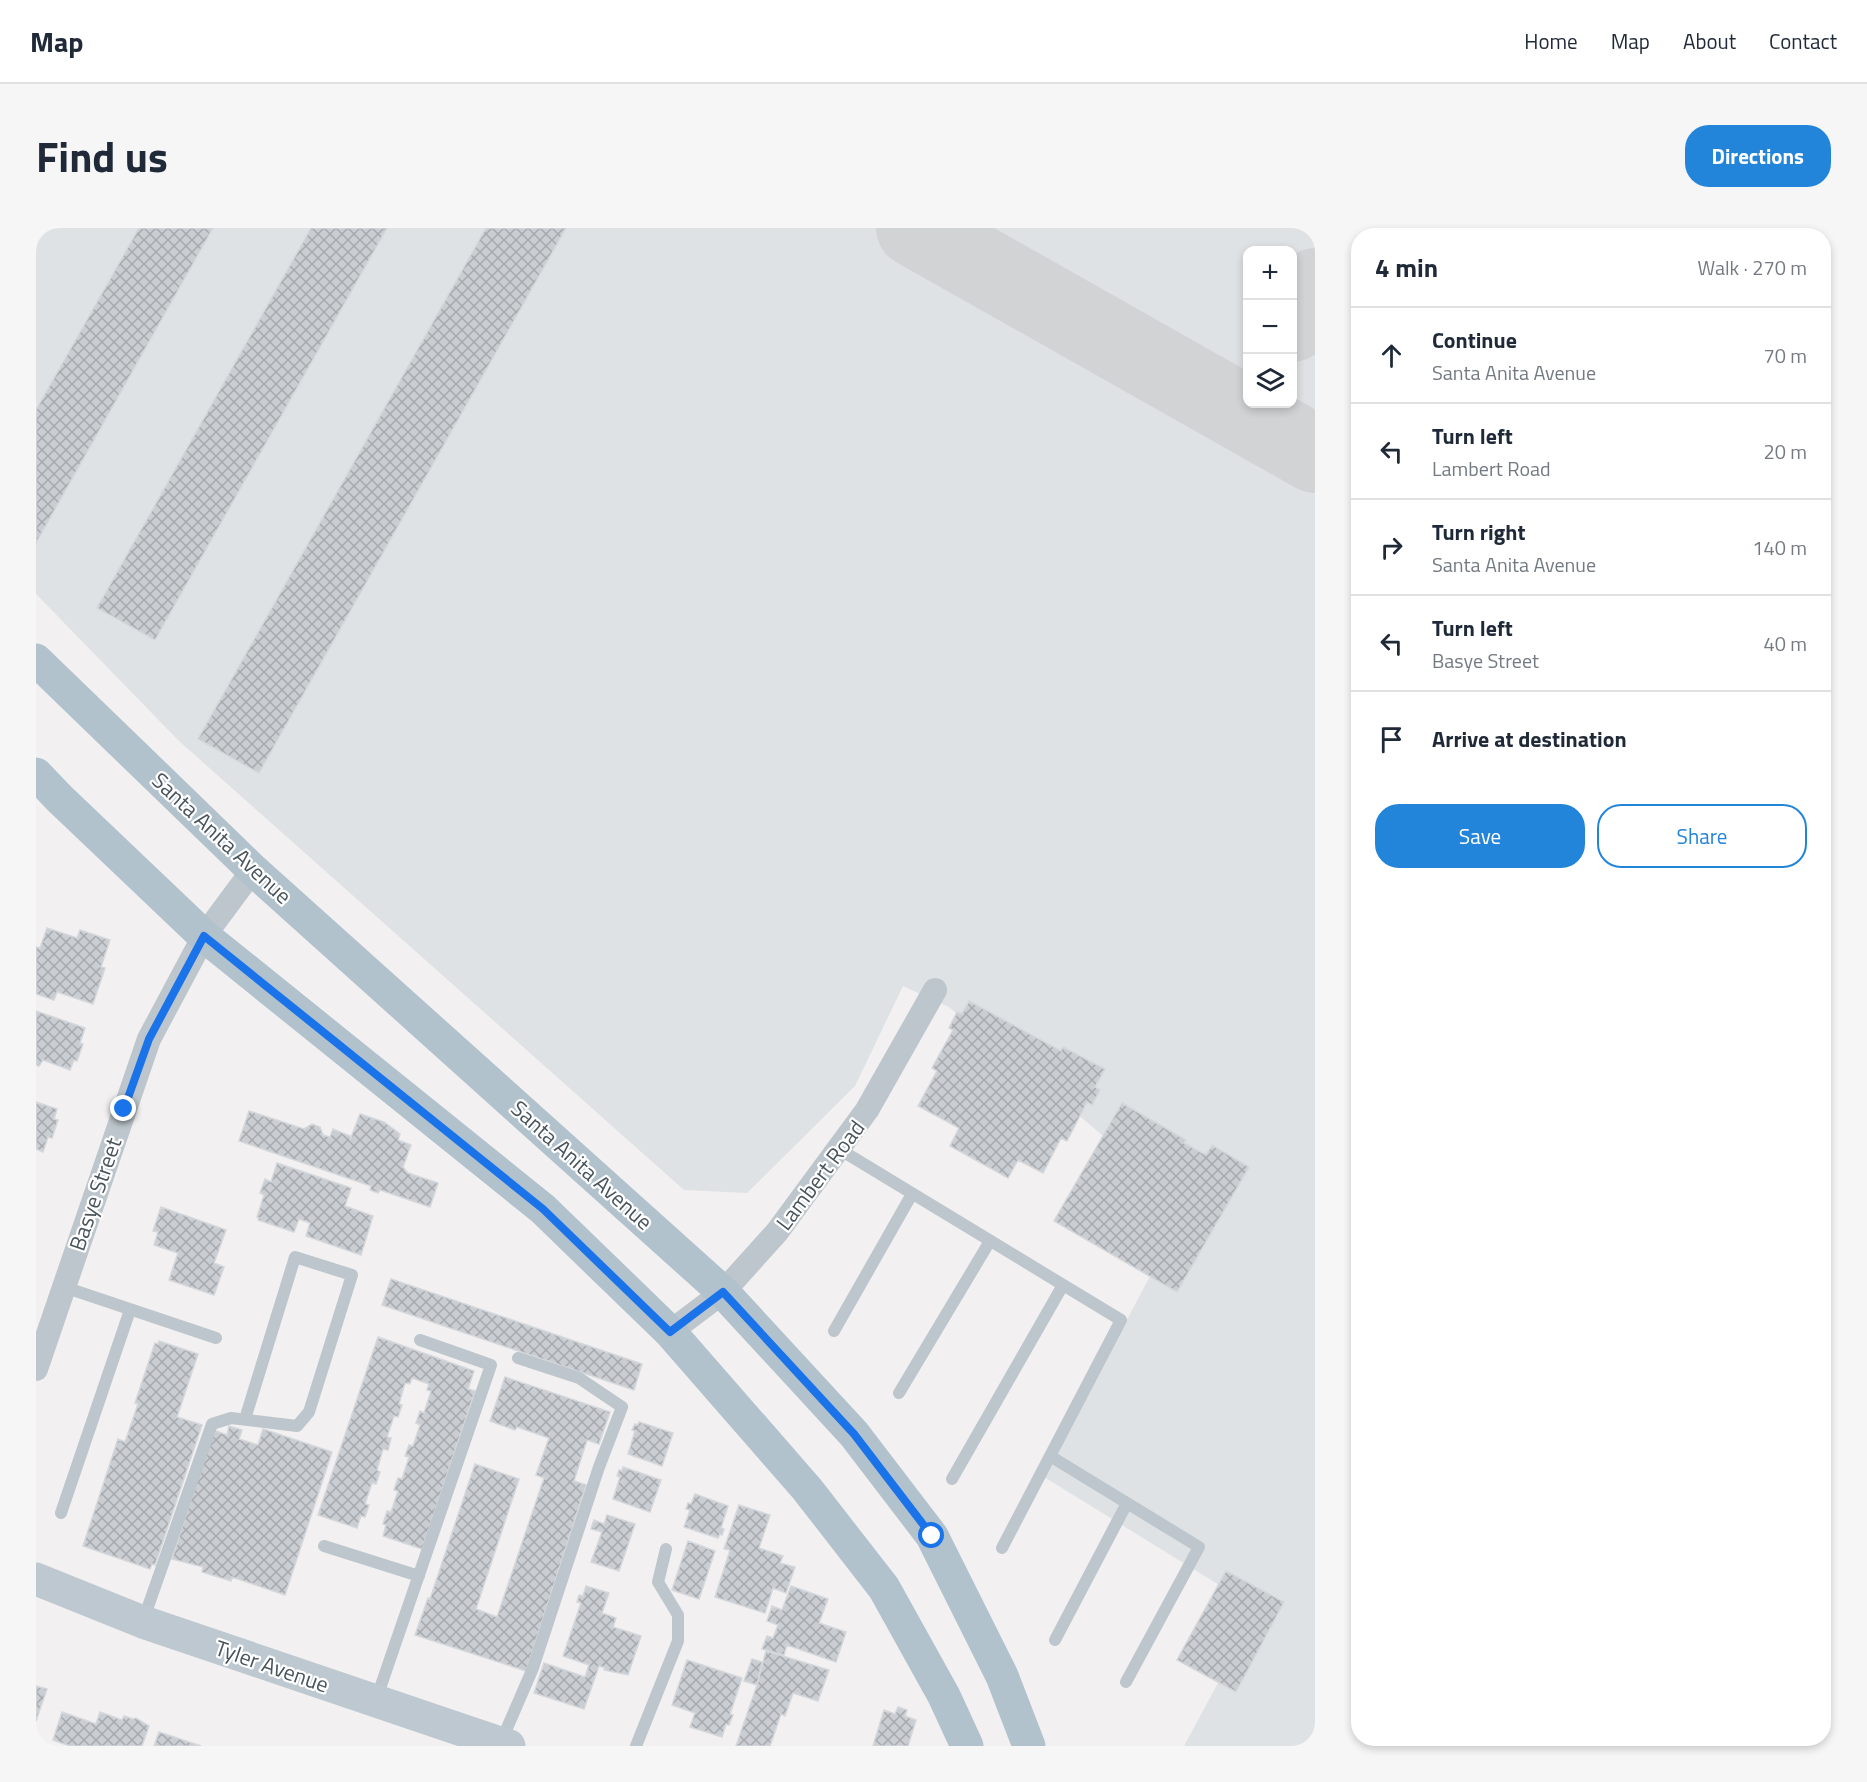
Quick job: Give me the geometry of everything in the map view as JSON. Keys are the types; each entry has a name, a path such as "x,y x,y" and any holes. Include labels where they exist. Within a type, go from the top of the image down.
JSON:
{"main road":[{"name":"Santa Anita Avenue","path":"36,660 253,870 723,1292 854,1434 932,1536 1002,1676 1029,1746"},
{"path":"36,774 58,798 204,936 543,1209 670,1332 807,1488 884,1588 945,1696 967,1746"},
{"name":"Tyler Avenue","path":"36,1579 143,1622 505,1744"}],"street":[{"name":"Basye Street","path":"36,1368 149,1039 204,936 253,870"},
{"name":"Lambert Road","path":"670,1332 723,1292 777,1232 867,1110 935,990"}],"lane":[{"path":"839,1149 1121,1320 1002,1548"},
{"path":"834,1331 912,1194"},
{"path":"899,1393 990,1241"},
{"path":"143,1622 212,1424 231,1418 297,1426 309,1412 352,1275 295,1257 245,1419"},
{"path":"952,1479 1063,1285"},
{"path":"64,1287 216,1338"},
{"path":"61,1513 130,1310"},
{"path":"376,1702 491,1365 420,1340"},
{"path":"505,1744 533,1668 599,1467 622,1407 579,1378 518,1358"},
{"path":"1050,1456 1199,1546 1126,1682"},
{"path":"1055,1640 1127,1503"},
{"path":"324,1546 419,1576"},
{"path":"636,1746 678,1641 678,1615 658,1582 666,1549"}],"shaded area":[{"path":"36,228 1315,228 1315,1746 1184,1746 1258,1609 1044,1477 1187,1206 949,1007 903,986 855,1086 747,1193 684,1190 179,741 36,594"}],"building":[{"path":"139,228 213,228 36,543 36,410"},
{"path":"311,228 387,228 155,640 97,608"},
{"path":"486,228 566,228 259,773 198,739"},
{"path":"47,928 77,938 80,930 110,940 101,967 105,968 93,1004 57,992 54,1000 36,994 36,947 40,948"},
{"path":"969,1001 1061,1051 1063,1047 1105,1069 1095,1087 1100,1090 1092,1105 1087,1102 1067,1141 1061,1138 1043,1173 1018,1160 1008,1178 950,1146 959,1128 918,1106 937,1071 932,1068 953,1030 949,1028 957,1012 962,1014"},
{"path":"36,1011 85,1028 80,1043 83,1044 77,1061 74,1060 70,1070 43,1060 39,1066 36,1065"},
{"path":"36,1102 57,1109 54,1119 58,1120 52,1138 48,1137 43,1152 36,1149"},
{"path":"1122,1103 1186,1140 1184,1143 1206,1155 1212,1145 1249,1167 1177,1292 1054,1221"},
{"path":"249,1111 304,1129 312,1124 320,1127 323,1135 330,1137 333,1129 350,1136 350,1140 360,1114 384,1122 400,1134 398,1140 411,1145 403,1167 408,1173 438,1183 430,1207 380,1190 378,1193 370,1190 371,1186 239,1141"},
{"path":"277,1163 351,1188 345,1206 373,1216 361,1255 306,1236 310,1223 299,1219 294,1232 258,1220 264,1195 260,1193 265,1179 271,1182"},
{"path":"161,1207 226,1230 214,1263 224,1267 214,1295 169,1280 178,1253 154,1245 158,1232 153,1231"},
{"path":"391,1279 642,1364 634,1390 382,1305"},
{"path":"378,1337 474,1371 468,1389 475,1391 422,1549 383,1536 386,1525 383,1524 387,1511 391,1512 398,1491 394,1490 398,1478 402,1479 409,1457 405,1456 409,1445 413,1446 420,1425 416,1423 420,1411 424,1413 431,1391 427,1390 429,1384 412,1378 410,1384 405,1383 398,1417 394,1416 387,1437 391,1438 388,1450 383,1449 377,1470 380,1472 376,1484 372,1483 365,1504 369,1505 365,1517 361,1516 357,1528 318,1515"},
{"path":"159,1341 198,1354 177,1417 202,1425 155,1565 152,1564 150,1569 83,1546 118,1439 125,1442 155,1343 158,1344"},
{"path":"505,1377 610,1412 599,1444 587,1440 574,1481 586,1485 526,1671 415,1635 428,1598 430,1599 475,1464 519,1479 476,1609 497,1617 544,1478 536,1475 549,1438 490,1421"},
{"path":"639,1422 673,1433 662,1466 628,1454 635,1431 632,1430"},
{"path":"229,1426 242,1430 239,1439 258,1445 263,1429 332,1452 285,1595 232,1577 231,1581 202,1572 203,1567 172,1559 209,1443 216,1431 227,1435"},
{"path":"623,1467 661,1480 650,1512 613,1499 620,1477 617,1476"},
{"path":"695,1494 728,1506 721,1528 724,1529 718,1538 684,1527 690,1510 686,1509 688,1503 691,1504"},
{"path":"739,1505 770,1515 759,1548 783,1556 780,1563 795,1567 786,1593 773,1588 765,1613 715,1597 730,1550 724,1549"},
{"path":"607,1515 635,1524 619,1571 591,1562 602,1532 591,1529 594,1520 604,1524"},
{"path":"688,1541 715,1551 699,1599 672,1590"},
{"path":"1226,1571 1284,1602 1236,1692 1177,1660"},
{"path":"586,1586 609,1593 602,1613 616,1618 613,1627 641,1636 628,1675 604,1670 605,1668 599,1666 584,1709 534,1693 544,1663 585,1677 589,1665 563,1656 581,1603 577,1602 579,1595 583,1596"},
{"path":"791,1586 828,1599 819,1623 846,1632 836,1662 787,1645 784,1655 762,1649 767,1636 773,1638 778,1625 767,1621 772,1606 782,1610"},
{"path":"766,1651 829,1670 818,1701 793,1693 785,1716 781,1714 770,1746 736,1746 757,1685"},
{"path":"752,1659 762,1662 757,1685 744,1681"},
{"path":"687,1660 742,1678 730,1714 733,1715 729,1725 726,1724 722,1737 690,1727 695,1713 672,1705"},
{"path":"36,1686 47,1689 36,1721"},
{"path":"898,1707 907,1710 905,1716 916,1720 908,1746 873,1746 884,1710 895,1714"},
{"path":"62,1712 96,1724 100,1712 122,1720 124,1716 136,1718 149,1726 142,1746 70,1746 53,1740"},
{"path":"159,1732 201,1746 154,1746"}],"taxiway":[{"path":"915,228 1315,454"},
{"path":"1297,315 1315,287"}],"route":[{"path":"124,1109 149,1039 204,936 543,1209 670,1332 723,1292 854,1434 932,1536"}]}
